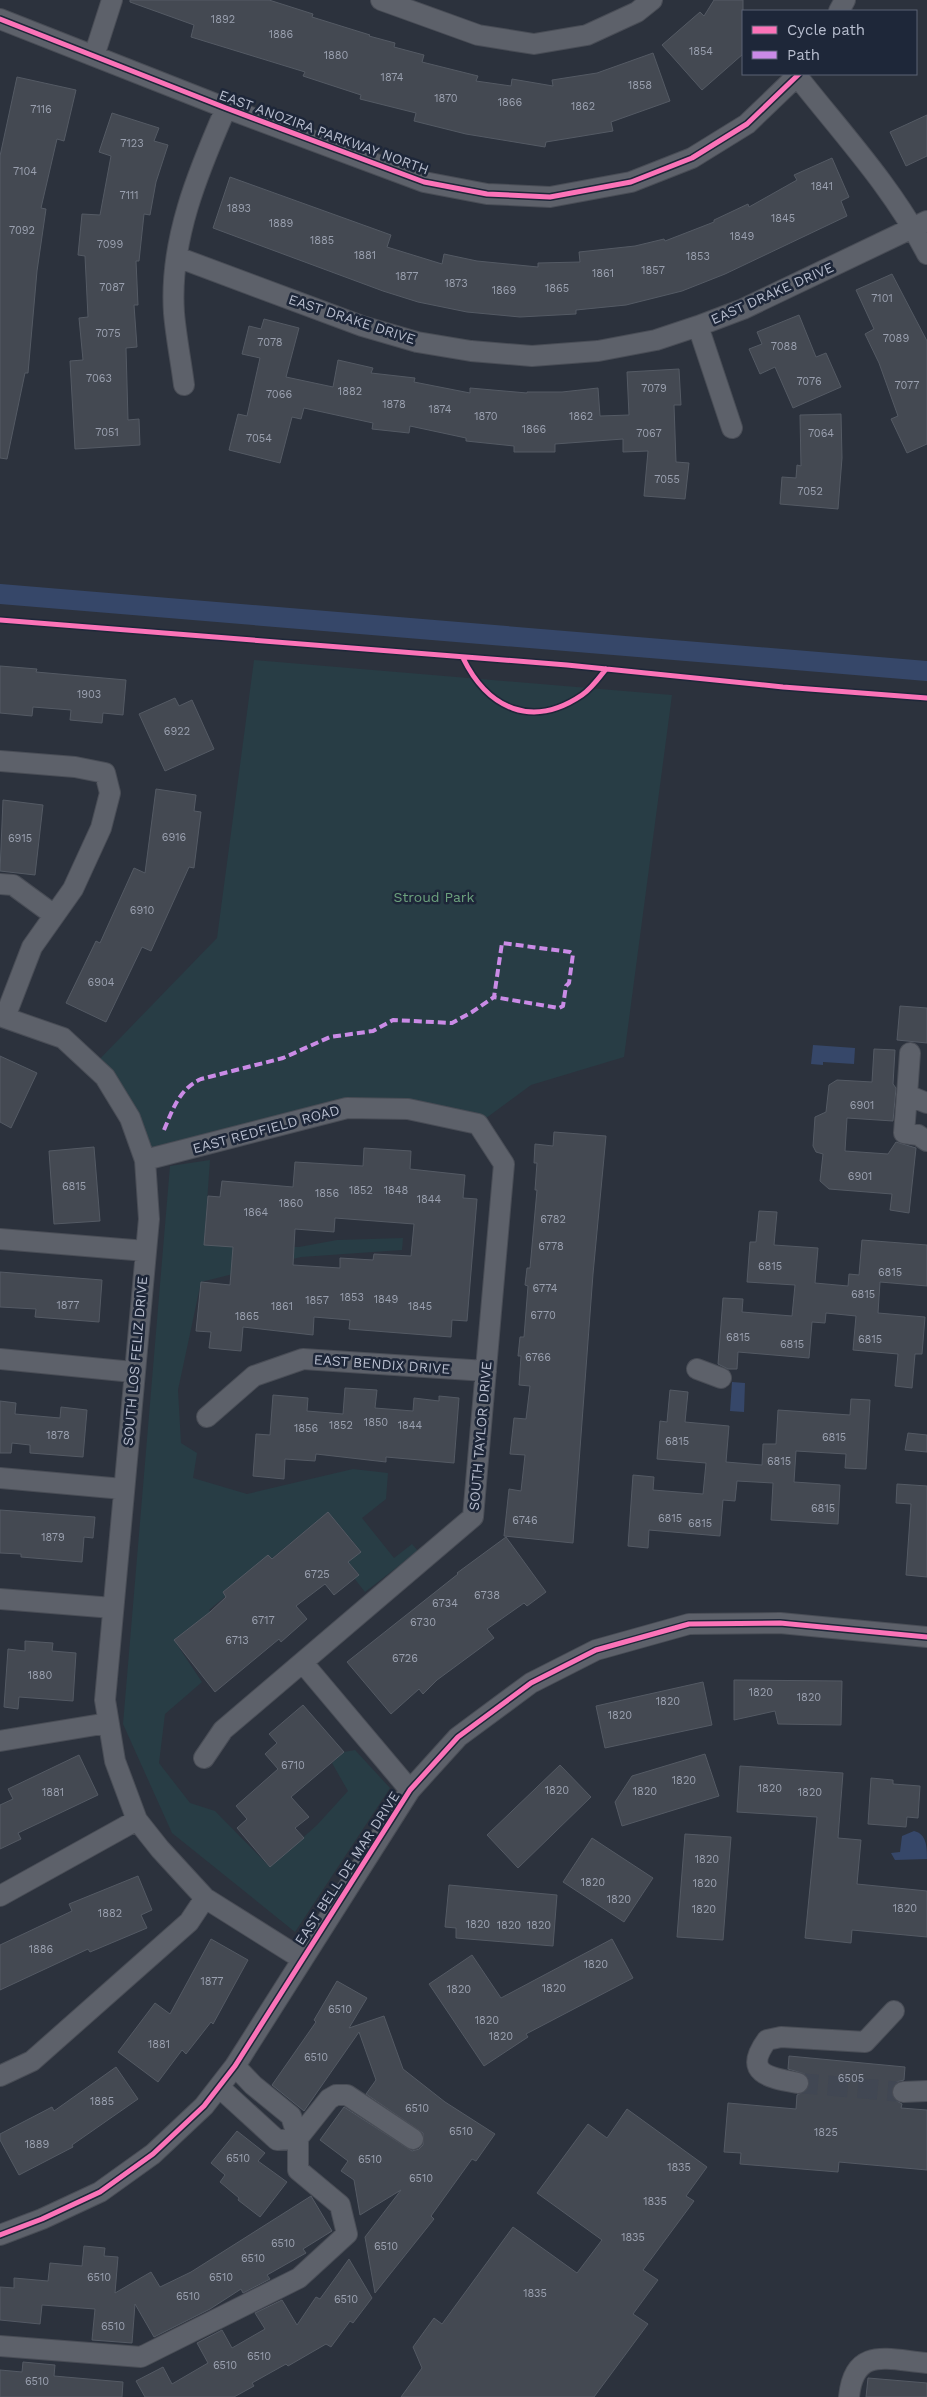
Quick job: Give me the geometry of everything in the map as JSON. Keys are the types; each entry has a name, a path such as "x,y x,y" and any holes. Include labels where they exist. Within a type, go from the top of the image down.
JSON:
{"street":[{"path":"94,56 112,0"},
{"path":"381,0 478,35 534,44 587,35 637,12 652,0"},
{"name":"EAST ANOZIRA PARKWAY NORTH","path":"0,19 226,108 424,182 487,194 550,197 631,182 692,158 747,124 798,75"},
{"path":"798,75 877,176 920,224 927,254"},
{"path":"184,384 174,312 177,257 198,173 226,108"},
{"name":"EAST DRAKE DRIVE","path":"177,257 362,326 417,342 471,351 532,356 598,351 656,340 698,326 743,309 920,224"},
{"path":"698,326 732,428"},
{"name":"SOUTH LOS FELIZ DRIVE","path":"0,761 75,767 105,773 110,793 101,828 73,889 32,947 3,1016 62,1038 105,1077 130,1118 145,1160 149,1219 133,1372 105,1700 115,1761 137,1820 160,1849 205,1898 302,1959"},
{"path":"0,884 13,885 54,916"},
{"path":"910,1053 904,1133 918,1135 927,1141"},
{"path":"907,1095 927,1103"},
{"name":"EAST REDFIELD ROAD","path":"145,1160 347,1108 408,1109 478,1124"},
{"name":"SOUTH TAYLOR DRIVE","path":"204,1758 222,1730 473,1517 504,1164 478,1124"},
{"path":"0,1239 146,1251"},
{"path":"0,1359 133,1372"},
{"name":"EAST BENDIX DRIVE","path":"206,1417 254,1376 303,1359 486,1371"},
{"path":"696,1369 721,1378"},
{"path":"0,1478 123,1489"},
{"path":"0,1599 113,1608"},
{"name":"EAST BELL DE MAR DRIVE","path":"0,2235 42,2219 100,2192 153,2154 204,2106 235,2066 410,1790 458,1737 531,1683 596,1650 690,1624 780,1623 927,1637"},
{"path":"303,1663 410,1790"},
{"path":"0,1742 108,1723"},
{"path":"0,1896 137,1820"},
{"path":"0,2076 32,2061 189,1922 205,1898"},
{"path":"798,2083 770,2078 761,2070 757,2058 767,2040 781,2037 865,2042 894,2011"},
{"path":"0,2346 141,2357 299,2278 346,2234 340,2205 298,2170 298,2138 292,2116 253,2085 235,2066"},
{"path":"219,2087 277,2140 298,2138 329,2099 336,2094 347,2095 413,2139"},
{"path":"903,2092 927,2091"},
{"path":"849,2397 854,2374 865,2362 881,2359 927,2363"}],"green space":[{"name":"Stroud Park","path":"254,660 672,695 624,1057 531,1085 478,1124 347,1108 145,1160 93,1066 217,938"},
{"path":"210,1160 204,1245 299,1247 337,1240 403,1238 402,1250 301,1257 201,1282 178,1390 181,1443 197,1453 193,1478 247,1494 353,1469 388,1473 386,1499 362,1518 394,1558 412,1544 418,1551 365,1592 354,1578 359,1574 348,1562 361,1551 328,1512 209,1610 216,1619 193,1625 174,1640 202,1682 165,1714 159,1763 190,1803 215,1811 270,1867 317,1825 348,1791 332,1763 344,1752 355,1750 390,1788 295,1932 172,1833 123,1724 170,1166"}],"water":[{"path":"813,1045 855,1048 854,1064 823,1062 823,1065 811,1064"},
{"path":"732,1382 745,1383 744,1412 730,1411"},
{"path":"914,1831 924,1838 927,1859 895,1860 891,1853 900,1852 902,1836"}],"building":[{"path":"130,0 269,0 313,14 312,17 395,43 394,47 424,55 422,62 478,76 476,81 511,86 512,79 553,86 552,80 597,73 653,53 670,101 611,122 613,131 546,142 545,147 466,134 414,121 416,113 360,99 361,95 303,76 305,72 191,37 194,25 130,2"},
{"path":"714,0 743,0 742,55 702,90 662,45 700,12 704,16"},
{"path":"17,77 76,90 64,141 57,139 41,208 46,209 37,271 28,373 25,373 7,459 0,458 0,156"},
{"path":"112,113 159,128 154,141 168,145 156,182 150,215 144,214 139,261 136,261 138,305 134,305 137,347 126,348 128,420 139,419 140,445 75,449 70,361 83,360 79,318 88,317 85,256 78,255 82,214 100,215 111,156 99,152"},
{"path":"927,115 927,156 906,166 890,132"},
{"path":"832,158 849,197 841,201 847,216 725,274 682,291 626,305 576,310 576,314 520,317 467,312 418,302 383,291 213,228 230,177 391,235 387,247 442,264 444,254 477,261 538,267 538,263 580,262 579,252 635,246 664,239 665,241 714,222 714,220 748,204 749,207 797,180 794,175"},
{"path":"892,274 927,341 927,444 907,453 891,419 898,416 879,363 865,334 874,329 856,290"},
{"path":"799,315 816,357 826,353 841,387 793,408 775,367 760,374 749,349 762,344 757,332"},
{"path":"264,319 299,328 286,377 333,387 338,360 373,368 371,373 415,378 414,382 470,393 470,388 527,393 598,388 600,416 629,415 627,372 679,369 681,405 674,405 676,462 689,463 685,499 644,496 648,451 623,452 623,439 555,444 555,452 514,452 514,446 466,441 466,438 410,426 409,433 372,429 373,423 304,408 301,419 292,417 280,463 229,450 238,414 247,416 260,358 242,354 249,326 261,329"},
{"path":"841,414 842,458 838,509 780,504 782,477 796,478 797,465 801,466 800,415"},
{"path":"0,666 37,669 36,672 126,680 123,715 103,713 102,723 70,720 71,710 33,707 32,716 0,713"},
{"path":"175,698 179,706 192,700 214,749 165,771 139,714"},
{"path":"156,789 196,795 194,811 201,812 194,868 189,867 151,951 142,947 106,1022 66,1003 96,941 100,943 134,868 145,873"},
{"path":"3,800 43,805 35,875 0,871"},
{"path":"900,1006 927,1008 927,1043 897,1040"},
{"path":"874,1049 895,1050 893,1084 896,1088 893,1121 847,1118 845,1151 888,1154 896,1142 916,1148 909,1213 890,1210 892,1194 829,1189 820,1181 823,1154 816,1152 813,1146 815,1117 826,1112 829,1085 837,1080 872,1082"},
{"path":"0,1056 37,1073 11,1128 0,1122"},
{"path":"554,1132 606,1136 593,1274 573,1543 504,1536 509,1489 521,1491 525,1455 510,1454 514,1418 526,1419 530,1386 519,1385 521,1356 518,1356 520,1337 524,1337 528,1286 525,1285 527,1268 530,1268 537,1190 535,1190 537,1163 534,1163 535,1144 553,1146"},
{"path":"94,1147 100,1221 54,1224 49,1151"},
{"path":"364,1148 411,1151 410,1169 465,1175 463,1198 477,1199 467,1321 452,1320 451,1337 349,1329 350,1320 314,1317 313,1335 243,1327 241,1351 209,1348 211,1332 196,1331 201,1282 230,1285 233,1247 204,1245 208,1196 220,1197 222,1181 293,1187 295,1162 363,1166","holes":["335,1218 414,1224 411,1256 374,1254 373,1260 340,1258 340,1268 293,1265 295,1229 334,1232"]},
{"path":"759,1211 777,1212 774,1245 818,1248 815,1283 848,1286 849,1274 859,1275 862,1240 927,1245 927,1286 880,1282 878,1313 925,1317 922,1354 915,1354 912,1388 895,1386 898,1354 853,1350 856,1316 826,1313 825,1323 812,1322 809,1358 738,1352 737,1369 728,1369 718,1364 723,1298 743,1299 742,1312 792,1316 795,1285 747,1282 750,1242 756,1242"},
{"path":"0,1272 102,1280 99,1322 35,1317 36,1309 0,1307"},
{"path":"345,1388 377,1390 375,1408 413,1411 414,1398 439,1401 439,1396 459,1398 454,1463 386,1457 386,1462 316,1454 315,1461 285,1459 284,1479 253,1476 256,1434 270,1435 273,1395 308,1398 307,1411 343,1414"},
{"path":"670,1390 688,1392 685,1422 729,1426 726,1462 762,1465 763,1444 776,1444 778,1410 850,1415 851,1399 870,1400 866,1469 845,1468 846,1454 796,1451 794,1482 840,1485 838,1524 771,1520 773,1483 737,1481 735,1501 723,1500 720,1536 649,1530 648,1548 628,1546 633,1475 654,1477 653,1490 703,1494 706,1463 657,1459 660,1421 667,1422"},
{"path":"0,1401 16,1403 15,1414 60,1418 61,1407 87,1410 83,1457 30,1453 30,1445 12,1443 11,1453 0,1453"},
{"path":"908,1433 927,1435 927,1452 905,1450"},
{"path":"897,1484 927,1486 927,1577 906,1575 911,1504 896,1503"},
{"path":"0,1510 95,1517 93,1538 84,1537 82,1562 21,1557 21,1554 0,1553"},
{"path":"328,1512 361,1552 348,1562 359,1575 334,1595 325,1584 296,1606 307,1619 281,1642 279,1639 215,1692 174,1640 226,1597 223,1592 268,1555 272,1559"},
{"path":"506,1537 546,1592 527,1606 524,1603 487,1629 494,1638 437,1680 423,1694 419,1689 391,1714 347,1662 457,1573"},
{"path":"25,1641 53,1643 52,1651 76,1653 73,1701 19,1697 18,1709 4,1707 8,1649 25,1651"},
{"path":"734,1680 842,1681 841,1725 778,1724 775,1711 734,1720"},
{"path":"703,1682 712,1725 605,1748 596,1706"},
{"path":"303,1705 344,1752 291,1797 309,1817 295,1828 304,1838 270,1867 237,1828 247,1819 236,1806 278,1769 265,1754 277,1743 269,1734"},
{"path":"705,1754 719,1796 622,1826 615,1802 632,1776"},
{"path":"79,1755 98,1795 18,1833 21,1839 0,1849 0,1805 13,1799 8,1789"},
{"path":"560,1765 591,1797 518,1868 487,1835"},
{"path":"740,1766 843,1773 838,1838 861,1840 857,1884 927,1891 927,1937 852,1930 851,1943 805,1938 817,1817 737,1812"},
{"path":"871,1778 893,1780 893,1784 920,1786 918,1818 907,1817 906,1827 868,1824"},
{"path":"685,1834 731,1837 723,1940 677,1937"},
{"path":"592,1838 653,1878 624,1922 563,1882"},
{"path":"138,1876 152,1910 141,1915 147,1928 90,1952 88,1949 0,1990 0,1945 72,1911 69,1904"},
{"path":"449,1885 557,1895 553,1946 456,1938 456,1928 445,1927"},
{"path":"211,1939 248,1960 213,2024 211,2022 186,2054 182,2050 158,2082 118,2052 155,2003 170,2014"},
{"path":"612,1939 633,1978 526,2034 528,2037 484,2066 429,1984 472,1955 501,1998"},
{"path":"337,1981 367,1998 349,2028 384,2016 403,2069 445,2102 495,2134 476,2161 472,2159 431,2216 434,2219 375,2293 365,2237 401,2190 360,2215 354,2180 341,2171 348,2161 320,2140 344,2107 412,2151 419,2149 423,2145 423,2133 366,2094 376,2080 359,2032 304,2111 272,2085 316,2022 314,2020"},
{"path":"789,2056 905,2067 904,2080 896,2082 891,2093 893,2099 902,2104 901,2108 927,2110 927,2170 839,2162 838,2172 740,2164 741,2153 724,2152 728,2103 796,2109 797,2095 807,2090 809,2079 805,2074 788,2069"},
{"path":"116,2067 138,2099 72,2145 73,2147 19,2175 0,2140 0,2134 52,2107 54,2111"},
{"path":"627,2109 707,2167 686,2196 694,2201 643,2270 658,2280 633,2314 648,2324 594,2397 401,2397 422,2368 413,2347 434,2318 442,2324 513,2227 577,2273 602,2240 537,2193 588,2124 607,2138"},
{"path":"237,2131 265,2153 258,2161 287,2182 260,2217 238,2200 239,2198 220,2182 225,2175 211,2163"},
{"path":"311,2196 332,2231 303,2249 306,2253 267,2275 270,2279 243,2293 241,2289 210,2309 154,2337 135,2304 132,2343 92,2340 95,2309 42,2305 40,2324 0,2320 0,2287 14,2288 14,2278 48,2281 50,2263 82,2266 84,2246 105,2248 104,2256 118,2257 115,2293 151,2272 160,2287 191,2272"},
{"path":"349,2259 372,2298 353,2323 350,2321 331,2347 326,2344 288,2366 286,2364 252,2383 254,2386 234,2397 145,2397 136,2381 163,2367 172,2384 208,2363 197,2343 222,2330 232,2348 265,2329 255,2313 282,2300 297,2325 316,2297 320,2299"},
{"path":"23,2362 55,2365 54,2376 123,2382 122,2397 0,2397 0,2370 22,2372"},
{"path":"868,2378 927,2383 927,2397 866,2397"}],"waterway":[{"path":"0,594 927,671"}],"tunnel":[{"path":"798,2083 903,2092"}],"marked path":[{"path":"164,1130 182,1094 193,1083 201,1079 283,1058 330,1037 373,1031 393,1020 452,1023 472,1012 494,997 502,943 570,952 573,954 569,983 566,986 563,1006 559,1008 494,997"}],"cycle path":[{"path":"0,19 226,108 424,182 487,194 550,197 631,182 692,158 747,124 798,75"},
{"path":"0,620 567,665 783,687 927,698"},
{"path":"463,658 473,676 498,701 513,708 529,712 546,711 564,705 582,695 606,669"},
{"path":"0,2235 42,2219 100,2192 153,2154 204,2106 235,2066 410,1790 458,1737 531,1683 596,1650 689,1624 780,1623 927,1637"}]}
